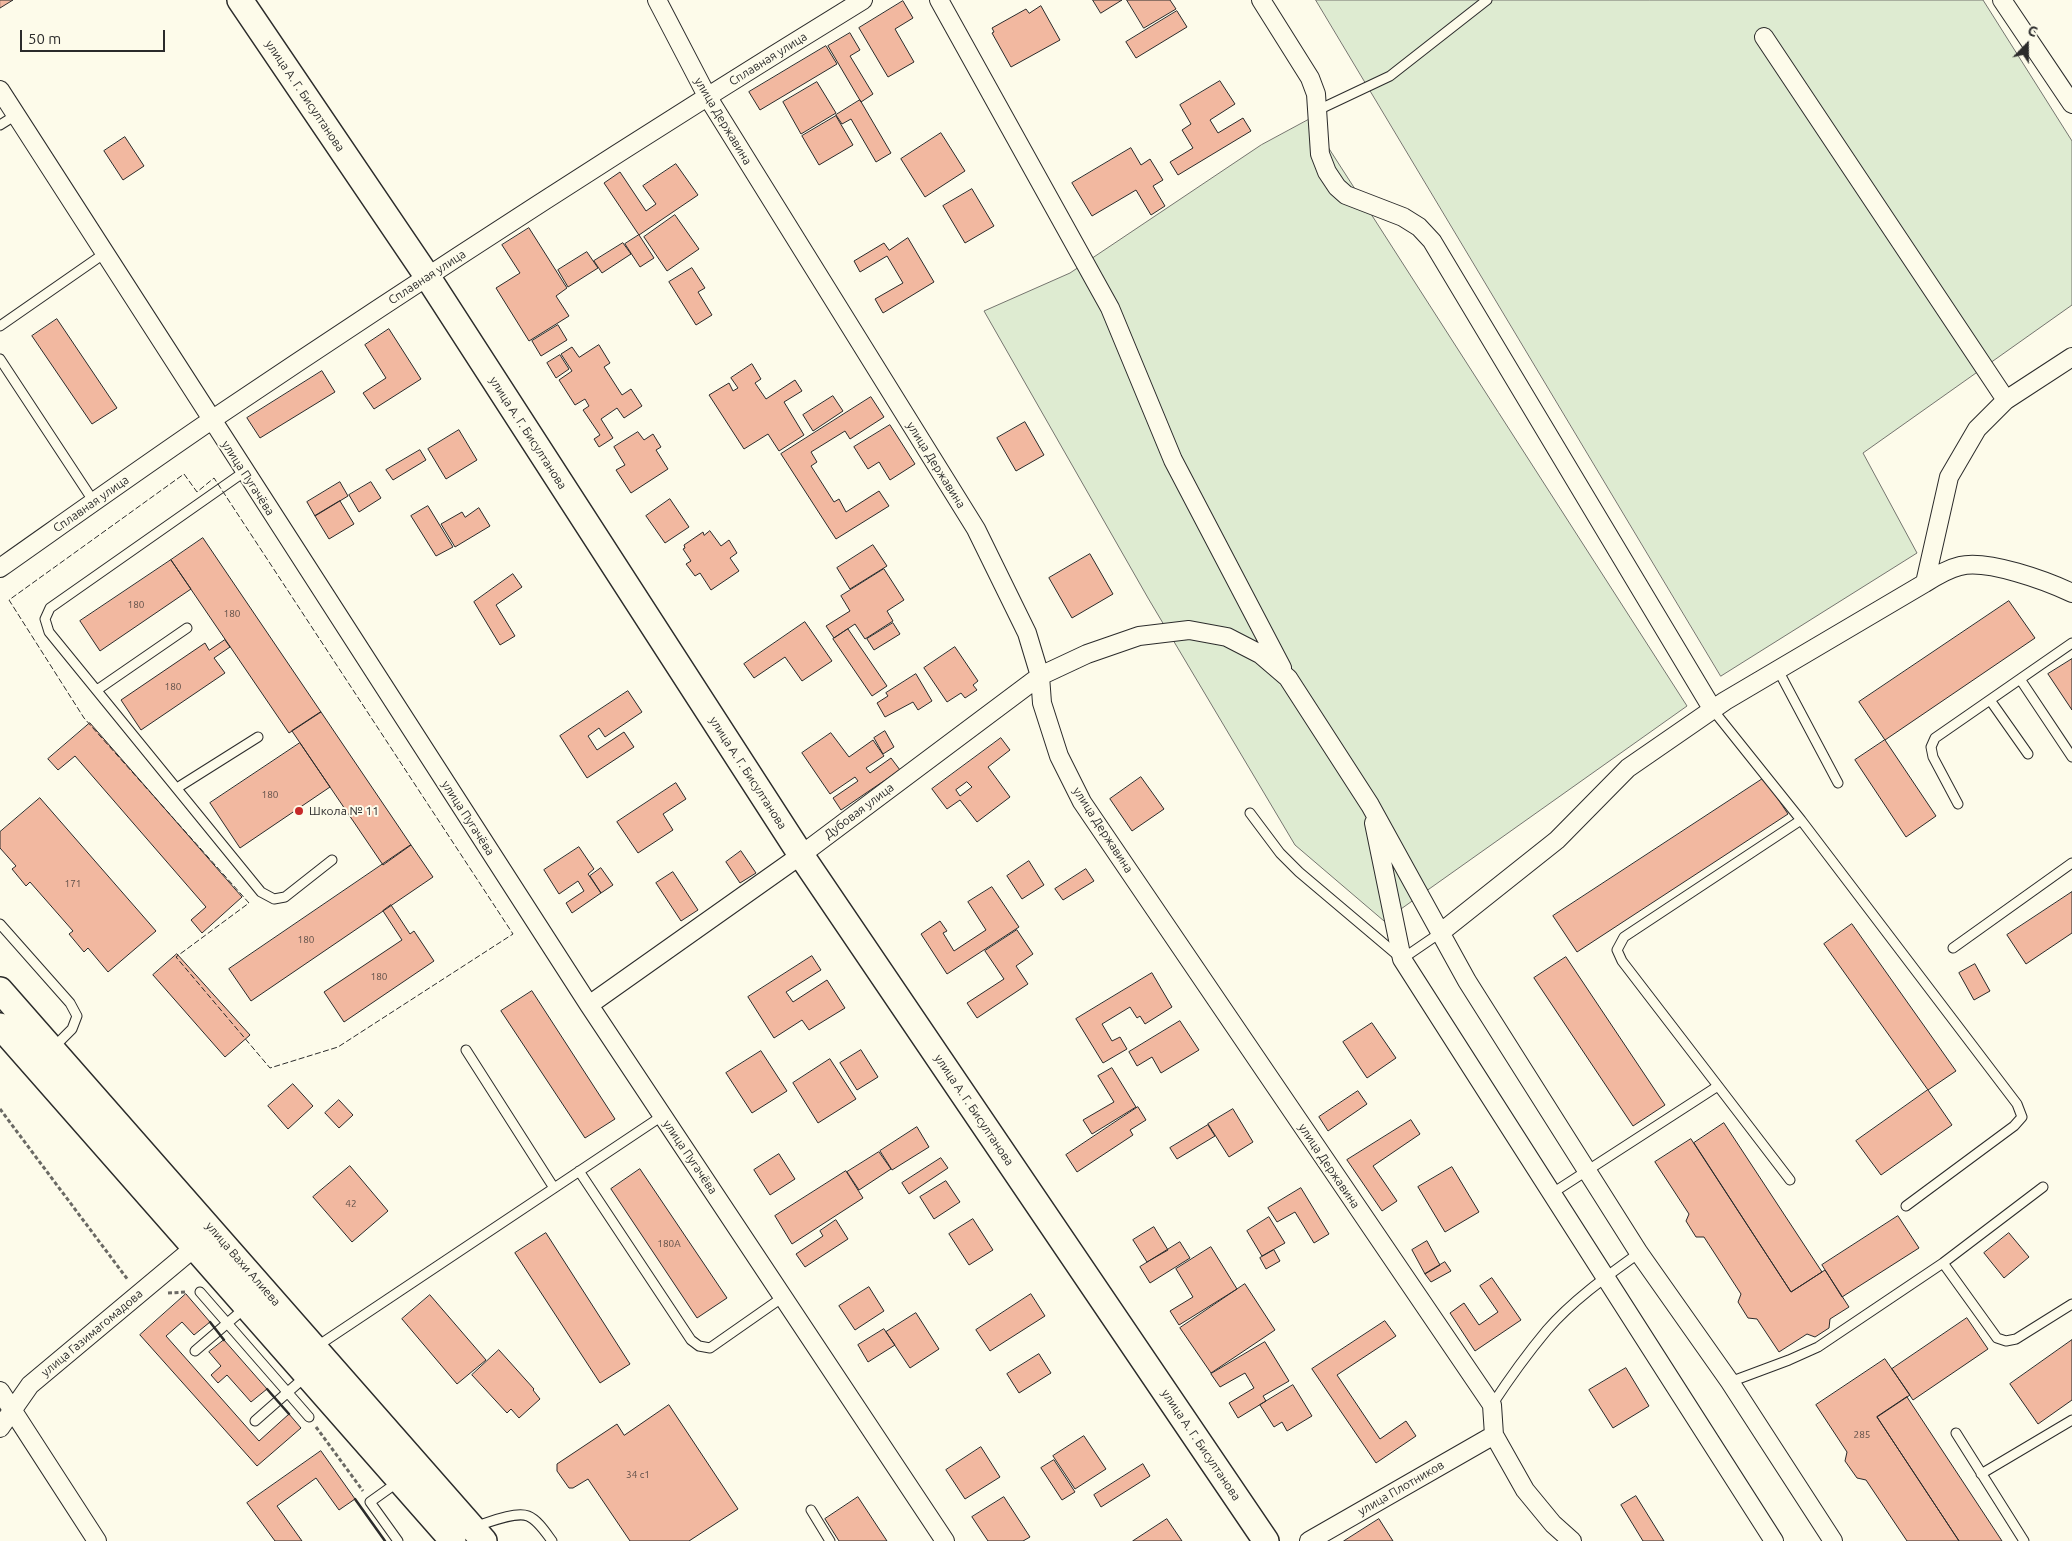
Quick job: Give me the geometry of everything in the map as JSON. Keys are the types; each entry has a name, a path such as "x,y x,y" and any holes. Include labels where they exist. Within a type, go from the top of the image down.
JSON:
{"street":[{"name":"улица А. Г. Бисултанова","path":"240,0 427,276 801,855 1266,1541"},
{"name":"улица Державина","path":"657,0 707,96 976,529 1027,633 1040,676 1042,703 1058,756 1082,802 1492,1405"},
{"name":"Сплавная улица","path":"0,568 211,420 427,276 707,96 863,0"},
{"path":"938,0 1110,308 1174,460 1288,678 1370,805 1467,981 1586,1171 1639,1253 1730,1382 1833,1541"},
{"path":"1261,0 1310,78 1316,94 1318,110 1318,144 1327,172 1337,187 1346,195 1403,217 1419,227 1432,241 1713,710"},
{"path":"2002,0 2072,104"},
{"path":"1764,37 2006,400"},
{"name":"улица Пугачёва","path":"0,90 589,1006 945,1541"},
{"path":"1925,583 1949,477 1977,429 2006,400 2072,357"},
{"path":"1440,933 1557,840 1628,768 1713,710 1946,570 1962,565 1996,566 2072,592"},
{"name":"Дубовая улица","path":"589,1006 801,855 1040,676 1087,654 1139,636 1189,630 1227,637 1260,654 1288,678"},
{"path":"1370,805 1402,960 1774,1541"},
{"name":"улица Вахи Алиева","path":"0,990 479,1534"},
{"name":"улица Вахи Алиева","path":"0,1026 453,1541"},
{"name":"улица Газимагомадова","path":"0,1428 30,1385 195,1247"},
{"path":"0,1391 98,1541"},
{"path":"1492,1405 1494,1435 1525,1490 1553,1524 1572,1541"},
{"name":"улица Плотников","path":"1309,1541 1494,1435"}],"lane":[{"path":"1318,110 1390,76 1487,0"},
{"path":"0,125 16,115"},
{"path":"0,326 105,253"},
{"path":"0,359 94,502"},
{"path":"244,472 50,608 45,619 49,632 261,892 274,899 285,897 332,860"},
{"path":"97,690 187,628"},
{"path":"1958,804 1933,757 1931,747 1935,738 2072,643"},
{"path":"1778,670 1838,783"},
{"path":"2020,679 2072,757"},
{"path":"1990,700 2028,754"},
{"path":"1713,710 1801,820 2017,1104 2022,1117 2014,1126 1906,1206"},
{"path":"177,788 258,736"},
{"path":"1250,813 1280,854 1402,960 1440,933"},
{"path":"1790,1180 1622,961 1617,950 1624,937 1801,820"},
{"path":"1953,948 2072,863"},
{"path":"0,924 70,1003 77,1016 72,1029 52,1049"},
{"path":"466,1050 554,1188"},
{"path":"1551,1194 1718,1086"},
{"path":"316,1347 662,1116"},
{"path":"579,1171 691,1340 699,1346 710,1348 783,1298"},
{"path":"1730,1382 1818,1347 1943,1263 2043,1187"},
{"path":"1492,1405 1517,1368 1548,1328 1605,1277 1639,1253"},
{"path":"1943,1263 1997,1338 2006,1342 2016,1339 2072,1304"},
{"path":"200,1292 309,1417"},
{"path":"195,1351 247,1306"},
{"path":"255,1422 307,1375"},
{"path":"1982,1474 2072,1420"},
{"path":"1956,1433 2024,1541"},
{"path":"398,1541 370,1502 400,1481"},
{"path":"811,1510 830,1541"},
{"path":"479,1534 516,1515 527,1515 536,1521 552,1541"}],"path":[{"path":"0,1109 139,1294"},
{"path":"309,1417 370,1502"}],"green space":[{"path":"1316,0 1983,0 2072,141 2072,305 1863,453 1917,553 1721,676"},
{"path":"1310,119 1687,706 1384,921 1295,845 1148,598 984,311 1070,273 1261,145"}],"building":[{"path":"0,0 13,0 0,8"},
{"path":"1093,0 1122,0 1101,13"},
{"path":"1127,0 1170,0 1176,9 1144,28"},
{"path":"903,1 913,18 895,29 914,62 888,77 859,28"},
{"path":"1041,6 1060,40 1011,67 992,33 994,32 992,28 1026,9 1029,13"},
{"path":"1177,11 1187,27 1136,58 1126,42"},
{"path":"850,33 860,50 850,56 873,94 861,102 828,46"},
{"path":"826,46 837,64 760,110 749,92"},
{"path":"1220,81 1235,104 1210,120 1218,133 1243,118 1251,131 1178,175 1170,162 1193,148 1182,130 1191,124 1180,105"},
{"path":"817,82 836,113 801,134 783,102"},
{"path":"860,100 891,153 876,162 851,119 842,124 836,115"},
{"path":"836,116 853,145 819,165 802,136"},
{"path":"941,133 965,171 925,197 901,159"},
{"path":"125,137 144,166 123,180 104,151"},
{"path":"1131,148 1141,165 1150,159 1163,180 1153,186 1165,206 1151,215 1136,190 1092,216 1072,183"},
{"path":"676,164 698,195 639,235 604,183 620,172 646,211 656,204 643,186"},
{"path":"972,189 994,226 965,243 943,206"},
{"path":"675,215 699,249 667,271 644,237"},
{"path":"529,228 567,288 556,296 569,316 529,341 496,288 520,273 502,245"},
{"path":"639,235 654,258 640,267 625,244"},
{"path":"908,238 934,282 883,313 875,299 903,283 887,256 860,272 854,261 884,243 889,250"},
{"path":"623,243 631,254 602,273 594,261"},
{"path":"587,252 598,268 568,287 558,270"},
{"path":"692,268 705,288 698,292 712,315 696,325 669,282"},
{"path":"57,319 117,408 92,424 32,336"},
{"path":"558,325 567,340 541,356 532,341"},
{"path":"389,329 421,379 374,409 363,393 386,378 365,345"},
{"path":"599,345 610,363 604,367 622,395 631,389 642,406 624,418 617,408 601,419 613,438 599,447 594,439 600,435 583,410 589,406 585,399 575,405 559,380 572,371 561,354 572,347 579,357"},
{"path":"560,355 569,369 556,378 547,363"},
{"path":"752,364 761,379 755,383 766,399 795,380 802,391 784,402 804,435 779,451 768,434 744,449 709,395 729,383 733,391 738,388 731,378"},
{"path":"322,371 335,392 260,438 247,418"},
{"path":"833,396 843,411 813,431 803,415"},
{"path":"871,397 884,417 850,439 845,431 811,452 817,462 811,466 834,502 839,499 846,512 879,491 889,506 836,539 781,454"},
{"path":"1025,422 1044,455 1016,471 997,438"},
{"path":"890,425 915,464 890,480 879,462 868,469 854,447"},
{"path":"459,430 477,460 446,479 428,449"},
{"path":"638,432 644,440 653,434 661,447 656,450 668,469 631,493 616,470 625,465 614,447"},
{"path":"420,450 426,460 393,480 386,470"},
{"path":"340,482 348,496 315,516 307,502"},
{"path":"371,482 381,498 359,512 349,495"},
{"path":"670,499 689,527 665,543 646,516"},
{"path":"340,501 354,524 329,539 315,516"},
{"path":"428,506 453,547 436,556 411,516"},
{"path":"479,508 490,526 455,547 441,524 462,512 465,517"},
{"path":"710,531 721,546 729,540 737,553 730,558 739,571 711,590 700,573 695,576 686,564 691,561 683,549 685,548 684,545 703,532 704,535"},
{"path":"203,538 321,712 289,733 171,560"},
{"path":"873,545 887,566 850,589 837,568"},
{"path":"1090,554 1113,594 1072,618 1049,578"},
{"path":"171,560 191,589 100,651 80,621"},
{"path":"884,569 904,600 887,611 893,621 865,639 855,624 834,638 826,626 850,611 841,596"},
{"path":"513,574 522,587 496,605 515,636 500,645 474,602"},
{"path":"2009,601 2035,638 1885,740 1859,702"},
{"path":"805,622 832,661 802,681 785,657 754,678 744,664"},
{"path":"893,623 900,634 874,650 867,639"},
{"path":"848,629 887,686 872,696 833,639"},
{"path":"225,640 230,647 214,658 225,673 141,730 121,700 205,643 209,650"},
{"path":"955,647 978,681 973,685 977,690 965,698 961,693 947,702 924,668"},
{"path":"2072,659 2072,710 2048,674"},
{"path":"916,674 932,701 918,710 913,702 885,717 877,703 888,696 886,693"},
{"path":"628,691 642,712 605,737 599,728 588,736 597,750 624,732 634,747 587,778 560,736"},
{"path":"321,712 411,845 383,865 292,731"},
{"path":"90,723 242,897 202,933 191,920 206,907 75,756 58,770 48,759"},
{"path":"885,731 894,747 883,754 874,738"},
{"path":"831,733 849,757 873,740 884,756 866,768 870,773 891,758 900,770 841,810 833,798 858,781 855,777 830,794 802,753"},
{"path":"1001,738 1010,750 988,767 1010,797 977,822 960,800 947,809 932,789","holes":["967,782 972,787 960,796 956,790"]},
{"path":"1885,740 1936,816 1906,837 1855,760"},
{"path":"300,743 330,787 240,848 210,803"},
{"path":"1141,777 1164,809 1132,831 1110,799"},
{"path":"1764,778 1788,814 1577,952 1553,916"},
{"path":"676,783 686,799 663,814 673,830 638,853 617,822"},
{"path":"40,798 156,931 108,972 88,948 84,952 69,934 73,931 30,882 26,886 12,869 16,866 0,848 0,832"},
{"path":"411,845 433,877 251,1001 229,969"},
{"path":"579,847 594,869 588,874 601,893 572,913 566,903 584,891 578,881 559,894 544,870"},
{"path":"741,851 756,873 740,883 726,862"},
{"path":"1029,861 1044,885 1022,899 1007,876"},
{"path":"601,868 613,885 601,893 590,876"},
{"path":"1086,869 1094,881 1063,900 1055,889"},
{"path":"673,872 698,910 681,921 656,883"},
{"path":"992,887 1019,927 947,974 921,934 940,921 947,931 943,933 954,951 986,930 968,902"},
{"path":"2072,892 2072,933 2026,964 2007,935"},
{"path":"391,905 410,934 414,931 434,961 344,1022 324,992 402,940 383,911"},
{"path":"1852,924 1956,1071 1928,1090 1824,944"},
{"path":"1017,930 1033,954 1016,966 1028,984 977,1018 967,1003 1004,979 985,951"},
{"path":"177,954 250,1035 225,1057 153,975"},
{"path":"812,956 821,970 786,992 793,1002 827,980 845,1008 809,1030 802,1020 774,1038 748,997"},
{"path":"1566,957 1665,1105 1633,1126 1534,978"},
{"path":"1975,964 1990,991 1974,1000 1959,973"},
{"path":"1152,973 1172,1007 1145,1024 1140,1016 1137,1018 1130,1007 1102,1024 1112,1041 1120,1037 1127,1049 1103,1063 1076,1019"},
{"path":"532,991 615,1119 585,1138 501,1011"},
{"path":"1180,1021 1199,1050 1161,1073 1152,1057 1137,1066 1129,1052"},
{"path":"1372,1023 1396,1058 1367,1078 1343,1042"},
{"path":"861,1050 878,1077 857,1090 840,1063"},
{"path":"761,1051 787,1091 752,1113 726,1073"},
{"path":"830,1059 856,1099 818,1123 793,1083"},
{"path":"1112,1068 1136,1107 1092,1134 1083,1120 1114,1102 1098,1076"},
{"path":"293,1084 313,1106 288,1129 268,1106"},
{"path":"1928,1090 1952,1125 1881,1175 1856,1141"},
{"path":"1358,1091 1367,1104 1328,1131 1319,1117"},
{"path":"339,1100 353,1115 339,1128 325,1113"},
{"path":"1138,1107 1146,1120 1130,1130 1133,1135 1077,1172 1066,1155"},
{"path":"1233,1109 1253,1142 1229,1157 1208,1124"},
{"path":"1411,1120 1420,1134 1373,1166 1397,1201 1382,1211 1347,1160"},
{"path":"1724,1123 1822,1272 1791,1292 1694,1143"},
{"path":"1208,1125 1215,1136 1177,1159 1170,1148"},
{"path":"917,1127 929,1147 892,1170 880,1151"},
{"path":"1691,1139 1791,1292 1825,1270 1849,1307 1830,1319 1829,1328 1815,1337 1807,1334 1779,1352 1757,1319 1748,1318 1738,1302 1741,1294 1704,1237 1696,1237 1686,1221 1689,1214 1655,1162"},
{"path":"879,1152 891,1169 859,1190 847,1172"},
{"path":"779,1154 795,1179 770,1195 754,1170"},
{"path":"941,1158 948,1168 909,1194 902,1183"},
{"path":"350,1166 388,1211 352,1242 313,1197"},
{"path":"1452,1167 1479,1212 1445,1232 1418,1187"},
{"path":"640,1169 727,1298 697,1318 611,1189"},
{"path":"846,1171 863,1198 792,1244 775,1216"},
{"path":"946,1181 960,1202 934,1219 920,1197"},
{"path":"1301,1188 1329,1234 1314,1243 1295,1212 1277,1222 1268,1208"},
{"path":"1898,1216 1919,1248 1842,1297 1822,1265"},
{"path":"1269,1217 1285,1243 1262,1256 1247,1231"},
{"path":"973,1219 993,1250 969,1265 949,1234"},
{"path":"836,1220 848,1239 805,1267 796,1254 823,1236 820,1231"},
{"path":"1154,1227 1168,1250 1147,1262 1133,1240"},
{"path":"546,1233 630,1364 600,1383 515,1253"},
{"path":"2009,1233 2029,1257 2004,1278 1984,1253"},
{"path":"1427,1241 1440,1265 1425,1274 1412,1250"},
{"path":"1180,1242 1190,1258 1150,1283 1140,1267"},
{"path":"1211,1247 1237,1289 1179,1325 1170,1311 1193,1297 1176,1269"},
{"path":"1274,1250 1280,1261 1266,1269 1260,1258"},
{"path":"1445,1262 1451,1271 1431,1282 1425,1274"},
{"path":"1492,1278 1521,1320 1475,1351 1450,1313 1464,1303 1479,1325 1498,1312 1480,1286"},
{"path":"1245,1284 1275,1330 1211,1373 1180,1328"},
{"path":"869,1287 884,1311 855,1330 839,1306"},
{"path":"186,1294 210,1322 194,1335 182,1322 166,1336 259,1441 289,1414 301,1428 257,1466 140,1335"},
{"path":"1031,1294 1045,1316 990,1351 976,1330"},
{"path":"430,1295 486,1360 457,1384 402,1319"},
{"path":"916,1313 939,1349 910,1368 886,1332"},
{"path":"1967,1318 1988,1349 1913,1400 1892,1369"},
{"path":"1385,1321 1396,1336 1337,1375 1380,1439 1406,1421 1416,1436 1376,1463 1312,1369"},
{"path":"884,1329 895,1345 868,1362 858,1345"},
{"path":"224,1340 267,1389 251,1402 227,1375 218,1383 211,1375 221,1366 209,1352"},
{"path":"2072,1340 2072,1400 2038,1424 2010,1384"},
{"path":"1265,1342 1289,1381 1263,1396 1266,1401 1238,1418 1229,1403 1254,1388 1245,1373 1220,1387 1211,1374"},
{"path":"499,1350 534,1389 540,1399 519,1418 511,1409 507,1413 472,1375"},
{"path":"1039,1354 1051,1373 1019,1393 1007,1374"},
{"path":"1885,1359 1910,1395 1877,1417 1959,1541 1907,1541 1866,1480 1857,1478 1845,1461 1847,1452 1816,1405"},
{"path":"1626,1368 1649,1406 1613,1428 1589,1390"},
{"path":"1293,1385 1312,1416 1287,1431 1282,1422 1274,1427 1260,1405"},
{"path":"1907,1397 2002,1541 1959,1541 1877,1417"},
{"path":"669,1405 738,1509 689,1541 630,1541 588,1479 573,1488 569,1488 557,1471 557,1464 617,1424 624,1435"},
{"path":"1084,1436 1106,1469 1075,1489 1053,1456"},
{"path":"981,1447 1000,1477 965,1499 946,1470"},
{"path":"321,1451 355,1499 339,1510 316,1478 277,1506 302,1541 275,1541 247,1503"},
{"path":"1054,1460 1075,1492 1062,1500 1041,1468"},
{"path":"1143,1464 1150,1476 1101,1507 1094,1495"},
{"path":"1636,1496 1664,1541 1643,1541 1621,1505"},
{"path":"858,1497 887,1541 839,1541 825,1519"},
{"path":"1004,1497 1030,1537 1023,1541 988,1541 972,1517"},
{"path":"1167,1519 1182,1541 1133,1541"},
{"path":"1379,1519 1393,1541 1344,1541"}],"fence":[{"path":"184,474 197,492 214,478 513,934 338,1047 270,1068 176,957 249,903 84,718 9,600 184,474"}],"wall":[{"path":"210,1322 224,1340"},
{"path":"267,1389 289,1414"},
{"path":"355,1499 385,1541"}],"place":[{"name":"Школа № 11","path":"299,811"}]}
